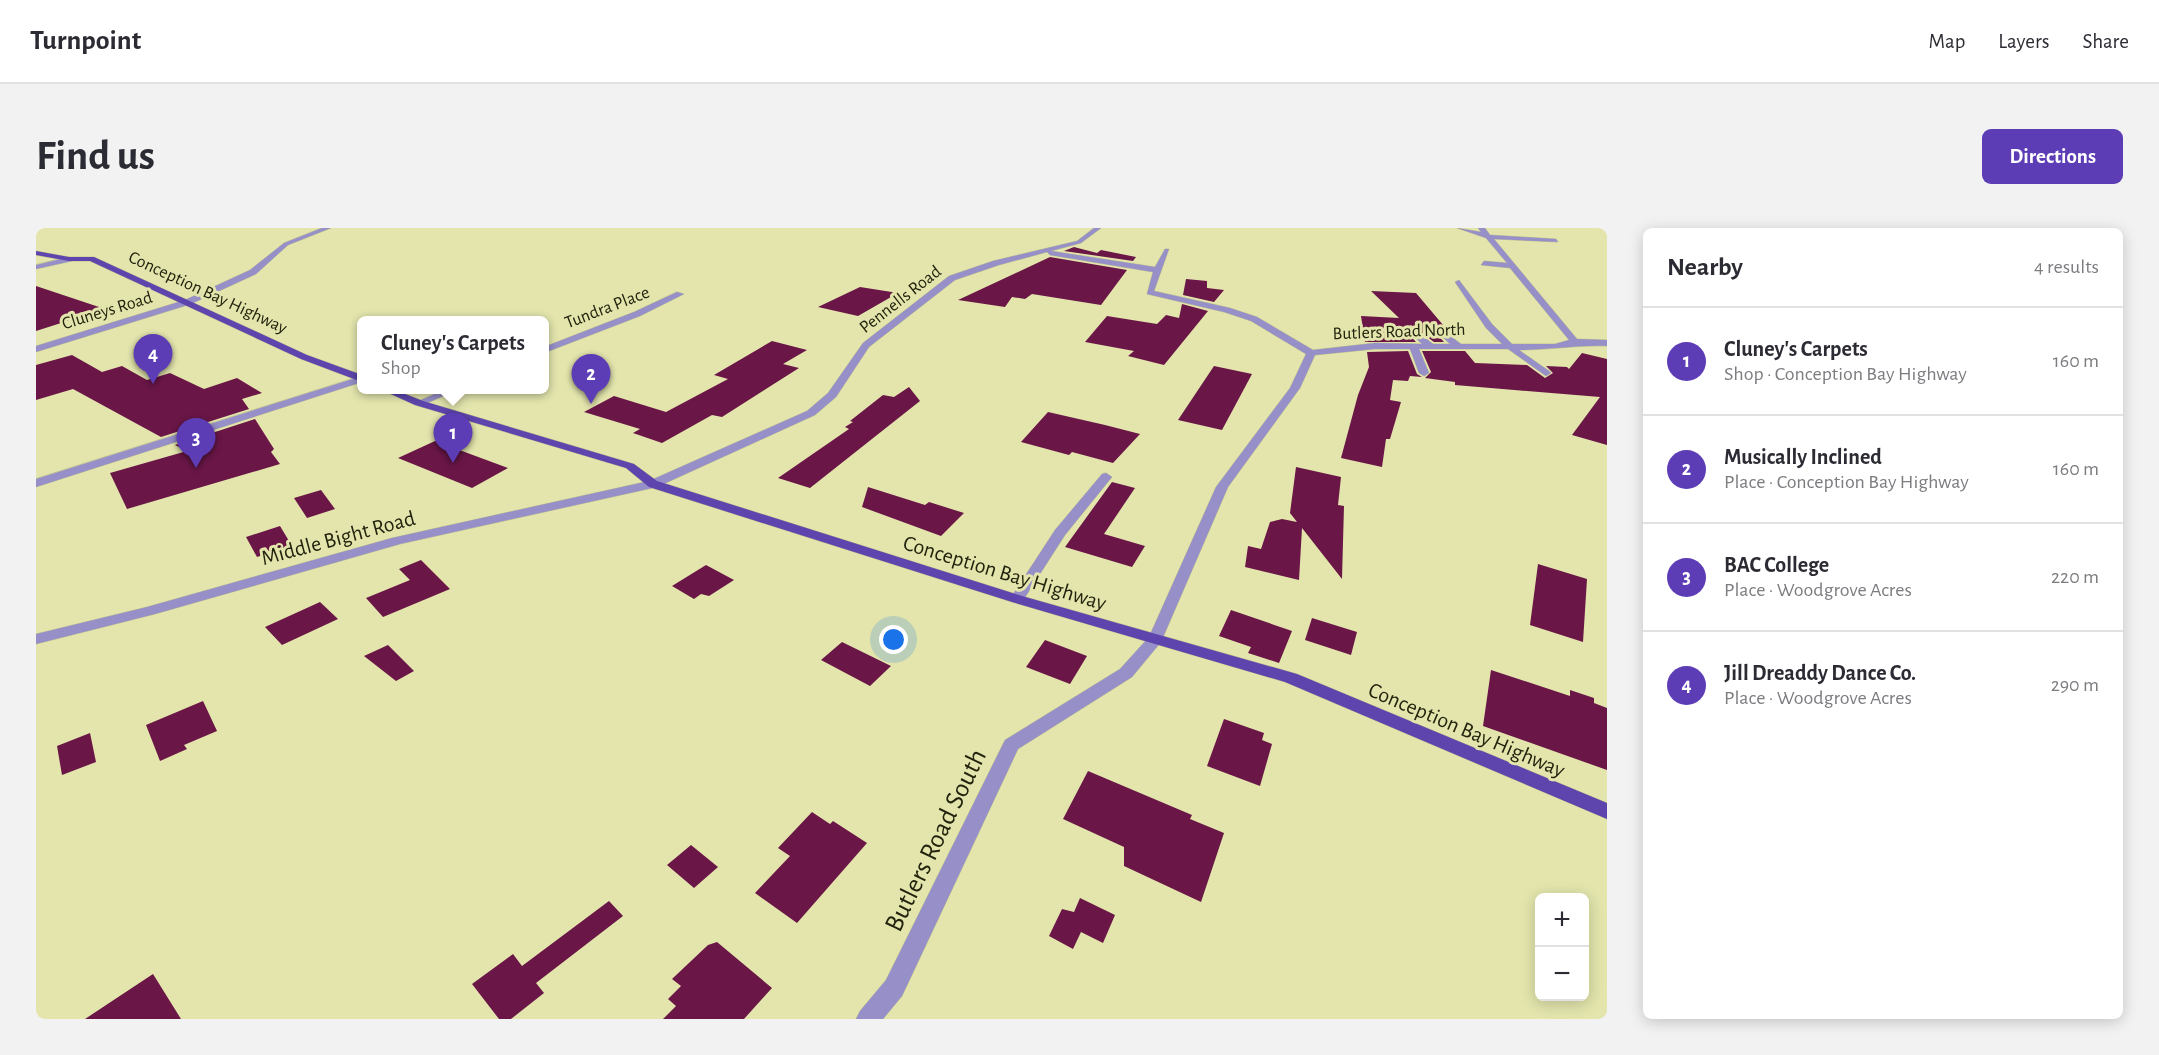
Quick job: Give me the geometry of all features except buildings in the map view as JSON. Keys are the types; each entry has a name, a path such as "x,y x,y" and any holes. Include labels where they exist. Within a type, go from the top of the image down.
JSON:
{"main road":[{"name":"Conception Bay Highway","path":"36,253 69,259 91,259 304,357 357,377"},
{"name":"Conception Bay Highway","path":"397,394 419,403 630,466 652,484 1017,599 1291,678 1607,811"}],"street":[{"name":"Cluneys Road","path":"36,349 188,302 254,272 286,244 328,228"},
{"name":"Pennells Road","path":"652,484 811,413 832,395 866,345 952,278 996,263 1079,242 1098,228"},
{"path":"1460,228 1490,237 1556,241"},
{"path":"1481,228 1573,338 1573,342"},
{"path":"1529,228 1545,240"},
{"path":"1167,250 1150,292 1227,309 1254,319 1311,353"},
{"path":"1045,252 1157,270"},
{"path":"36,267 69,259"},
{"path":"1484,263 1513,266"},
{"path":"1459,282 1468,292 1489,326 1510,347 1546,373"},
{"name":"Tundra Place","path":"549,348 637,314 680,294"},
{"path":"1411,330 1430,346"},
{"path":"1440,331 1459,346"},
{"name":"Butlers Road North","path":"1156,639 1222,487 1295,388 1311,353 1375,346 1555,347 1573,342 1607,343"},
{"path":"1413,346 1424,373"},
{"path":"36,483 357,380"},
{"path":"419,403 442,394"},
{"path":"1017,599 1060,533 1106,477"},
{"name":"Middle Bight Road","path":"36,639 150,611 398,541 652,484"},
{"name":"Butlers Road South","path":"868,1019 894,988 1011,745 1125,673 1156,639"}],"place":[{"name":"Jill Dreaddy Dance Co.","path":"153,384"},
{"name":"Musically Inclined","path":"591,404"},
{"name":"Cluney's Carpets","path":"453,463"},
{"name":"BAC College","path":"196,468"}]}
